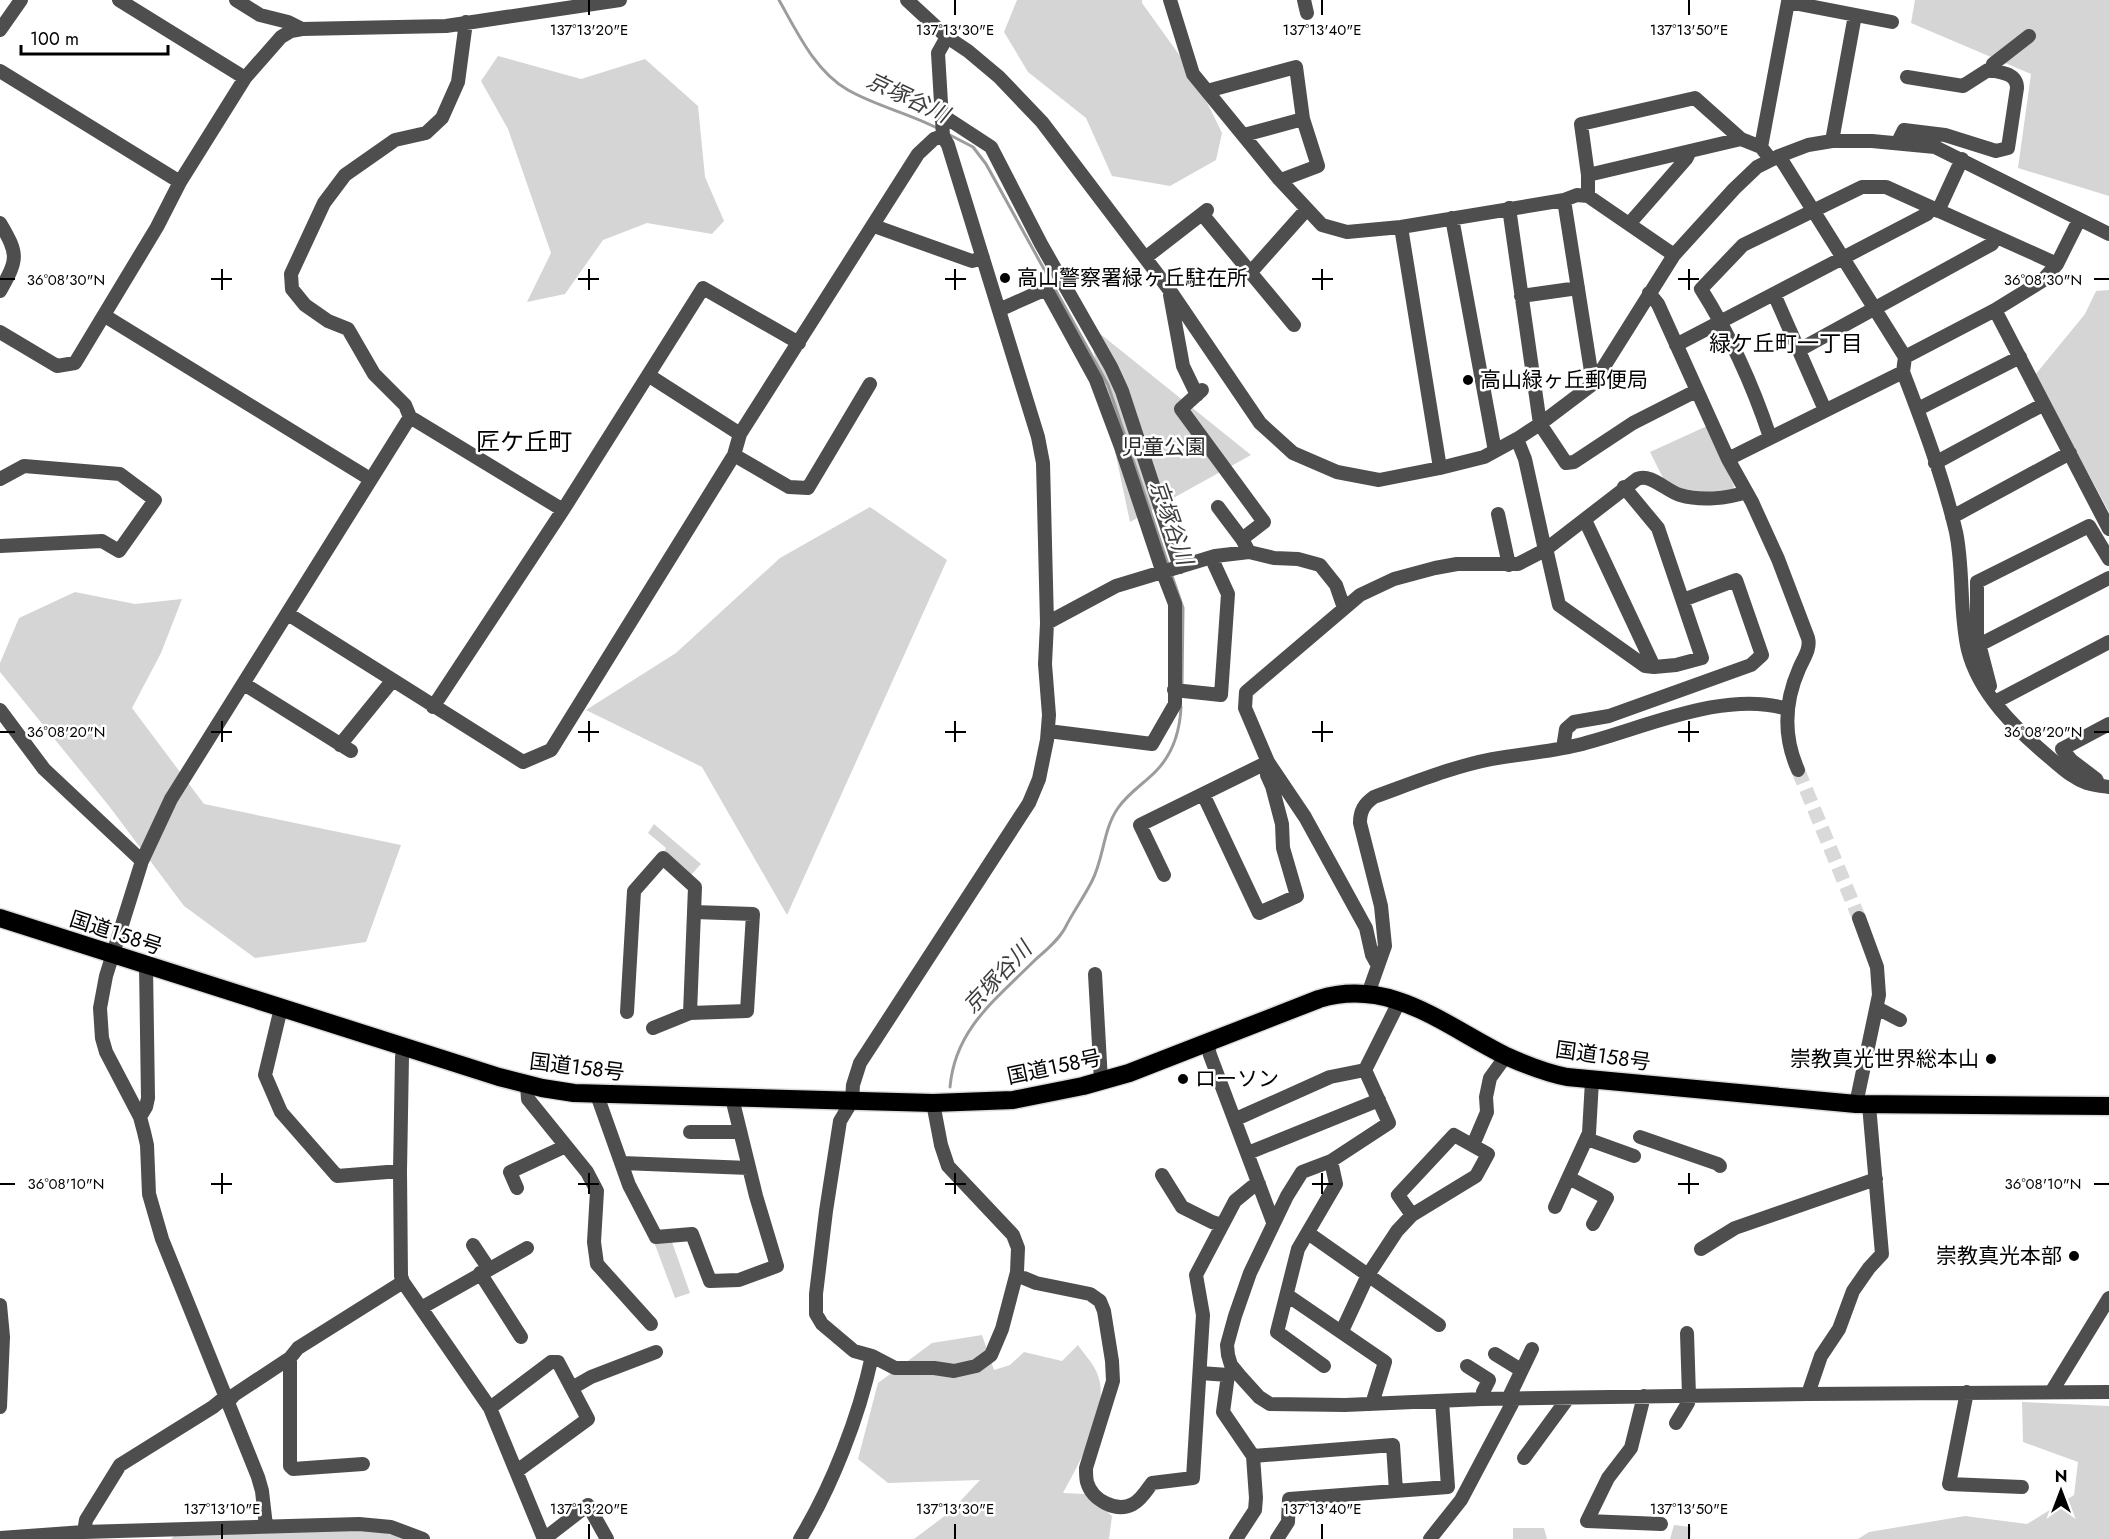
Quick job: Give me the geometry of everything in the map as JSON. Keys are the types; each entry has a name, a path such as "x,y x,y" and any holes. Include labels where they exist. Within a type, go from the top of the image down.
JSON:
{"highway":[{"name":"国道158号","path":"0,918 404,1048 527,1085 574,1093 933,1103 1013,1100 1041,1096 1129,1073 1325,997 1343,993 1368,994 1400,1000 1506,1056 1552,1074 1592,1081 1862,1105 2109,1106"}],"street":[{"path":"0,30 21,0"},
{"path":"119,0 245,78"},
{"path":"236,0 260,15 288,22 302,29"},
{"path":"0,332 57,366 75,363 157,227 180,182 245,78 281,37 291,31 446,26 620,0"},
{"path":"907,0 947,37 999,77 1042,123 1169,290 1260,423 1293,453 1337,472 1379,480 1440,468 1495,452 1540,424 1593,384 1674,255 1746,176 1757,167 1808,145 1832,141 1898,142 1935,147 2109,234"},
{"path":"1170,0 1193,74 1281,180 1322,225 1347,232 1401,226 1564,200 1577,195 1588,196 1674,255"},
{"path":"1761,147 1788,2 1892,22"},
{"path":"1832,141 1855,15"},
{"path":"466,22 458,82 442,118 426,133 395,140 345,175 324,203 291,274 292,289 305,305 328,321 348,329 374,374 405,405 410,417 563,510"},
{"path":"1991,70 1993,64 2029,36"},
{"path":"933,1103 941,1145 948,1166 1013,1235 1018,1248 1017,1272 999,1338 990,1355 976,1366 954,1371 934,1368 895,1368 872,1356 854,1351 822,1324 816,1314 816,1294 826,1211 840,1121 852,1101 853,1085 860,1063 1029,803 1039,779 1048,731 1043,463 1038,437 983,258 942,140 943,118 938,53 947,37"},
{"path":"1207,91 1296,67 1303,119 1318,166 1281,180"},
{"path":"1898,142 1905,130 1945,135 1996,151 2008,148 2017,83 2008,74 1991,70 1963,86 1907,77"},
{"path":"0,71 180,182"},
{"path":"1588,196 1588,175 1581,124 1695,98 1741,139 1761,147 1775,158 1844,257 1905,357 1903,372 1918,409 1959,545 1962,609 1968,651 1975,669 1995,702 2027,738 2069,774 2086,783 2104,786"},
{"path":"943,118 991,147 1041,244 1111,367 1122,391 1172,570 1175,604 1175,704 1152,744 1048,731"},
{"path":"1244,135 1303,119"},
{"path":"1588,175 1741,139"},
{"path":"288,614 523,762 551,750 734,455 740,434 918,154 942,140"},
{"path":"1629,224 1690,152"},
{"path":"1676,345 1935,209 1962,159"},
{"path":"1770,437 1722,321 1701,289 1743,245 1862,187 1886,187 2057,264"},
{"path":"1564,200 1593,384"},
{"path":"1509,208 1540,424 1566,463 1574,462 1633,423 1696,391"},
{"path":"1250,273 1307,209"},
{"path":"1145,258 1205,212 1250,273 1294,326"},
{"path":"1452,218 1495,452"},
{"path":"1905,357 2042,281 2057,264 2079,220"},
{"path":"0,224 12,244 15,258 0,291"},
{"path":"874,226 972,261 983,258"},
{"path":"1401,226 1440,468"},
{"path":"1799,350 1992,244 1996,237"},
{"path":"433,707 563,510 703,288 799,343"},
{"path":"1521,296 1578,288"},
{"path":"999,310 1046,289 1096,380 1172,570"},
{"path":"1169,290 1183,366 1200,393 1181,409 1264,522 1242,539"},
{"path":"1649,293 1658,303 1696,391 1778,559 1809,643 1793,684 1787,709 1789,747 1798,770"},
{"path":"1774,294 1825,410"},
{"path":"1995,309 2109,529"},
{"path":"105,316 370,479"},
{"path":"1918,409 2020,357"},
{"path":"1728,459 1903,372"},
{"path":"648,375 740,434"},
{"path":"734,455 789,487 807,488 870,384"},
{"path":"1935,463 2044,404"},
{"path":"266,1526 262,1491 162,1239 152,1208 149,1194 147,1145 140,1117 106,1052 102,1038 100,1008 102,992 142,861 171,799 410,417"},
{"path":"1517,439 1525,459 1558,605 1645,666 1676,665 1702,658 1658,528 1624,488"},
{"path":"1952,517 2070,453"},
{"path":"0,479 24,466 120,474 155,500 119,551 102,540 0,546"},
{"path":"1378,966 1372,955 1366,928 1305,817 1268,762 1245,708 1246,692 1366,591 1394,579 1457,564 1518,564 1546,549 1641,477 1646,477 1680,495 1724,498 1746,492"},
{"path":"1218,507 1249,552"},
{"path":"1498,514 1509,565"},
{"path":"1585,520 1654,667"},
{"path":"1995,702 1977,636 1977,582 2090,526 2109,559"},
{"path":"1047,622 1116,586 1211,557 1249,552 1274,558 1298,559 1320,565 1336,585 1344,608"},
{"path":"1174,690 1221,695 1228,594 1211,557"},
{"path":"1980,645 2109,578"},
{"path":"1563,748 1566,729 1574,722 1609,717 1751,665 1762,655 1736,580 1683,600"},
{"path":"1995,702 2109,642"},
{"path":"244,684 346,748 392,681"},
{"path":"1368,994 1384,951 1384,932 1381,906 1360,824 1361,811 1367,801 1455,768 1492,759 1576,746 1713,707 1750,703 1777,705 1787,709"},
{"path":"0,710 44,769 142,861"},
{"path":"2104,786 2071,760 2062,749 2109,724"},
{"path":"1164,875 1140,825 1268,762"},
{"path":"1203,794 1259,914 1297,896 1283,848 1280,814 1267,775 1268,762"},
{"path":"627,1012 634,891 663,858 695,887 690,1013"},
{"path":"653,1028 690,1013 747,1011 753,914 694,912"},
{"path":"1808,1394 1821,1356 1839,1329 1853,1291 1882,1254 1876,1179 1862,1105 1861,1072 1879,996 1877,967 1859,918"},
{"path":"140,1117 148,1098 146,966"},
{"path":"1095,974 1101,1081"},
{"path":"1365,1070 1400,1000"},
{"path":"281,1008 265,1075 281,1112 337,1176 400,1172"},
{"path":"1877,1008 1900,1020"},
{"path":"1208,1043 1210,1055 1274,1222"},
{"path":"404,1048 400,1172 403,1282 490,1408 544,1539 588,1506 607,1539"},
{"path":"1473,1145 1487,1112 1486,1097 1490,1078 1506,1056"},
{"path":"1236,1539 1255,1510 1256,1498 1253,1456 1223,1412 1232,1373 1227,1346 1241,1298 1274,1222 1302,1172 1331,1161 1389,1123 1365,1070"},
{"path":"1236,1119 1330,1077 1365,1070"},
{"path":"1555,1207 1589,1133 1592,1081"},
{"path":"527,1085 528,1099 587,1172 597,1191 594,1242 597,1264 651,1324"},
{"path":"597,1095 629,1185 656,1237 692,1234 710,1281 739,1280 777,1266 732,1098"},
{"path":"1248,1153 1379,1100"},
{"path":"690,1132 740,1132"},
{"path":"1587,1139 1632,1159 1642,1132 1720,1166"},
{"path":"1342,1331 1368,1275 1391,1239 1412,1215 1476,1176 1488,1154 1454,1135 1398,1195 1412,1215"},
{"path":"517,1188 510,1172 566,1146"},
{"path":"1324,1366 1277,1332 1298,1250 1336,1184 1331,1161"},
{"path":"622,1164 749,1168"},
{"path":"1162,1174 1182,1208 1222,1225"},
{"path":"1569,1178 1607,1198 1593,1224"},
{"path":"1701,1249 1735,1228 1876,1179"},
{"path":"1024,1278 1036,1283 1090,1294 1100,1301 1104,1311 1113,1381 1086,1468 1087,1483 1095,1496 1115,1508 1132,1505 1152,1483 1192,1478 1203,1315 1196,1275 1235,1201 1259,1184"},
{"path":"1308,1233 1439,1325"},
{"path":"473,1245 484,1271 521,1336"},
{"path":"421,1308 527,1248"},
{"path":"80,1535 86,1520 120,1466 234,1395 290,1358 298,1348 403,1282"},
{"path":"1287,1295 1385,1362 1372,1404"},
{"path":"2052,1391 2109,1298"},
{"path":"0,1305 3,1337 0,1407"},
{"path":"1676,1424 1688,1403 1689,1396 1687,1333"},
{"path":"1430,1539 1461,1500 1512,1398 1521,1370 1532,1349"},
{"path":"572,1388 591,1377 656,1352"},
{"path":"1495,1354 1521,1370"},
{"path":"800,1539 822,1499 866,1386 872,1356"},
{"path":"290,1358 290,1466 293,1469 363,1464"},
{"path":"490,1408 551,1362 558,1362 588,1419 517,1471"},
{"path":"1467,1366 1489,1380 1482,1399"},
{"path":"1200,1373 1232,1373 1270,1404 1372,1404 1512,1398 1644,1396 2109,1392"},
{"path":"1967,1392 1949,1484 2022,1487"},
{"path":"1644,1396 1631,1448 1608,1478 1587,1521 1661,1524"},
{"path":"1524,1458 1568,1398"},
{"path":"1281,1537 1289,1518 1288,1499 1448,1487 1442,1401"},
{"path":"1253,1456 1393,1445 1396,1491"},
{"path":"0,1538 163,1534 266,1526 375,1524 404,1531 423,1539"}],"green space":[{"path":"1017,0 1142,0 1193,74 1222,133 1216,160 1170,186 1112,176 1086,118 1028,72 1004,32"},
{"path":"1915,0 2109,0 2109,196 2018,168 2031,74 1911,23"},
{"path":"498,56 581,79 645,59 698,106 705,177 724,221 712,234 647,223 603,240 565,294 527,302 551,253 508,129 481,81"},
{"path":"2109,290 2109,512 2035,375 2085,314 2096,291"},
{"name":"児童公園","path":"1088,324 1251,455 1130,522"},
{"path":"1707,426 1734,486 1732,492 1699,492 1666,484 1650,452"},
{"path":"870,507 947,560 787,915 702,767 586,710 676,653 780,558"},
{"path":"75,592 135,604 182,599 161,653 132,708 204,804 401,845 366,942 255,958 184,906 109,806 0,672 0,663 19,618"},
{"path":"654,824 701,864 690,876 664,852 666,848 648,833"},
{"path":"654,1242 672,1242 690,1293 675,1298"},
{"path":"982,1335 994,1370 1010,1365 1024,1352 1062,1361 1078,1345 1093,1366 1101,1387 1097,1418 1085,1451 1063,1493 1086,1494 1112,1516 1109,1539 914,1539 950,1512 980,1480 888,1483 858,1459 878,1383 932,1343"},
{"path":"2022,1402 2109,1406 2109,1539 1858,1539 1869,1532 1965,1516 2027,1524 2074,1495 2078,1462 2023,1442"},
{"path":"1674,1525 1691,1527 1690,1539 1670,1539"},
{"path":"1513,1528 1544,1528 1547,1539 1513,1539"},
{"path":"377,1531 408,1539 171,1539 174,1536"}],"waterway":[{"name":"京塚谷川","path":"779,0 816,62 836,82 859,96 937,128"},
{"name":"京塚谷川","path":"948,134 973,147 986,164 1108,385 1168,564"},
{"name":"京塚谷川","path":"1171,573 1183,608 1182,685"},
{"name":"京塚谷川","path":"950,1087 953,1066 960,1048 980,1016 1062,933 1096,872 1113,816 1122,802 1157,770 1167,756 1177,732 1181,707"}],"tunnel":[{"path":"1798,770 1859,918"}],"place":[{"name":"高山警察署緑ヶ丘駐在所","path":"1005,278"},
{"name":"高山緑ヶ丘郵便局","path":"1468,380"},
{"name":"崇教真光世界総本山","path":"1991,1059"},
{"name":"ローソン","path":"1183,1079"},
{"name":"崇教真光本部","path":"2074,1256"}],"district":[{"name":"緑ケ丘町一丁目","path":"1786,343"},
{"name":"匠ケ丘町","path":"524,442"}]}
